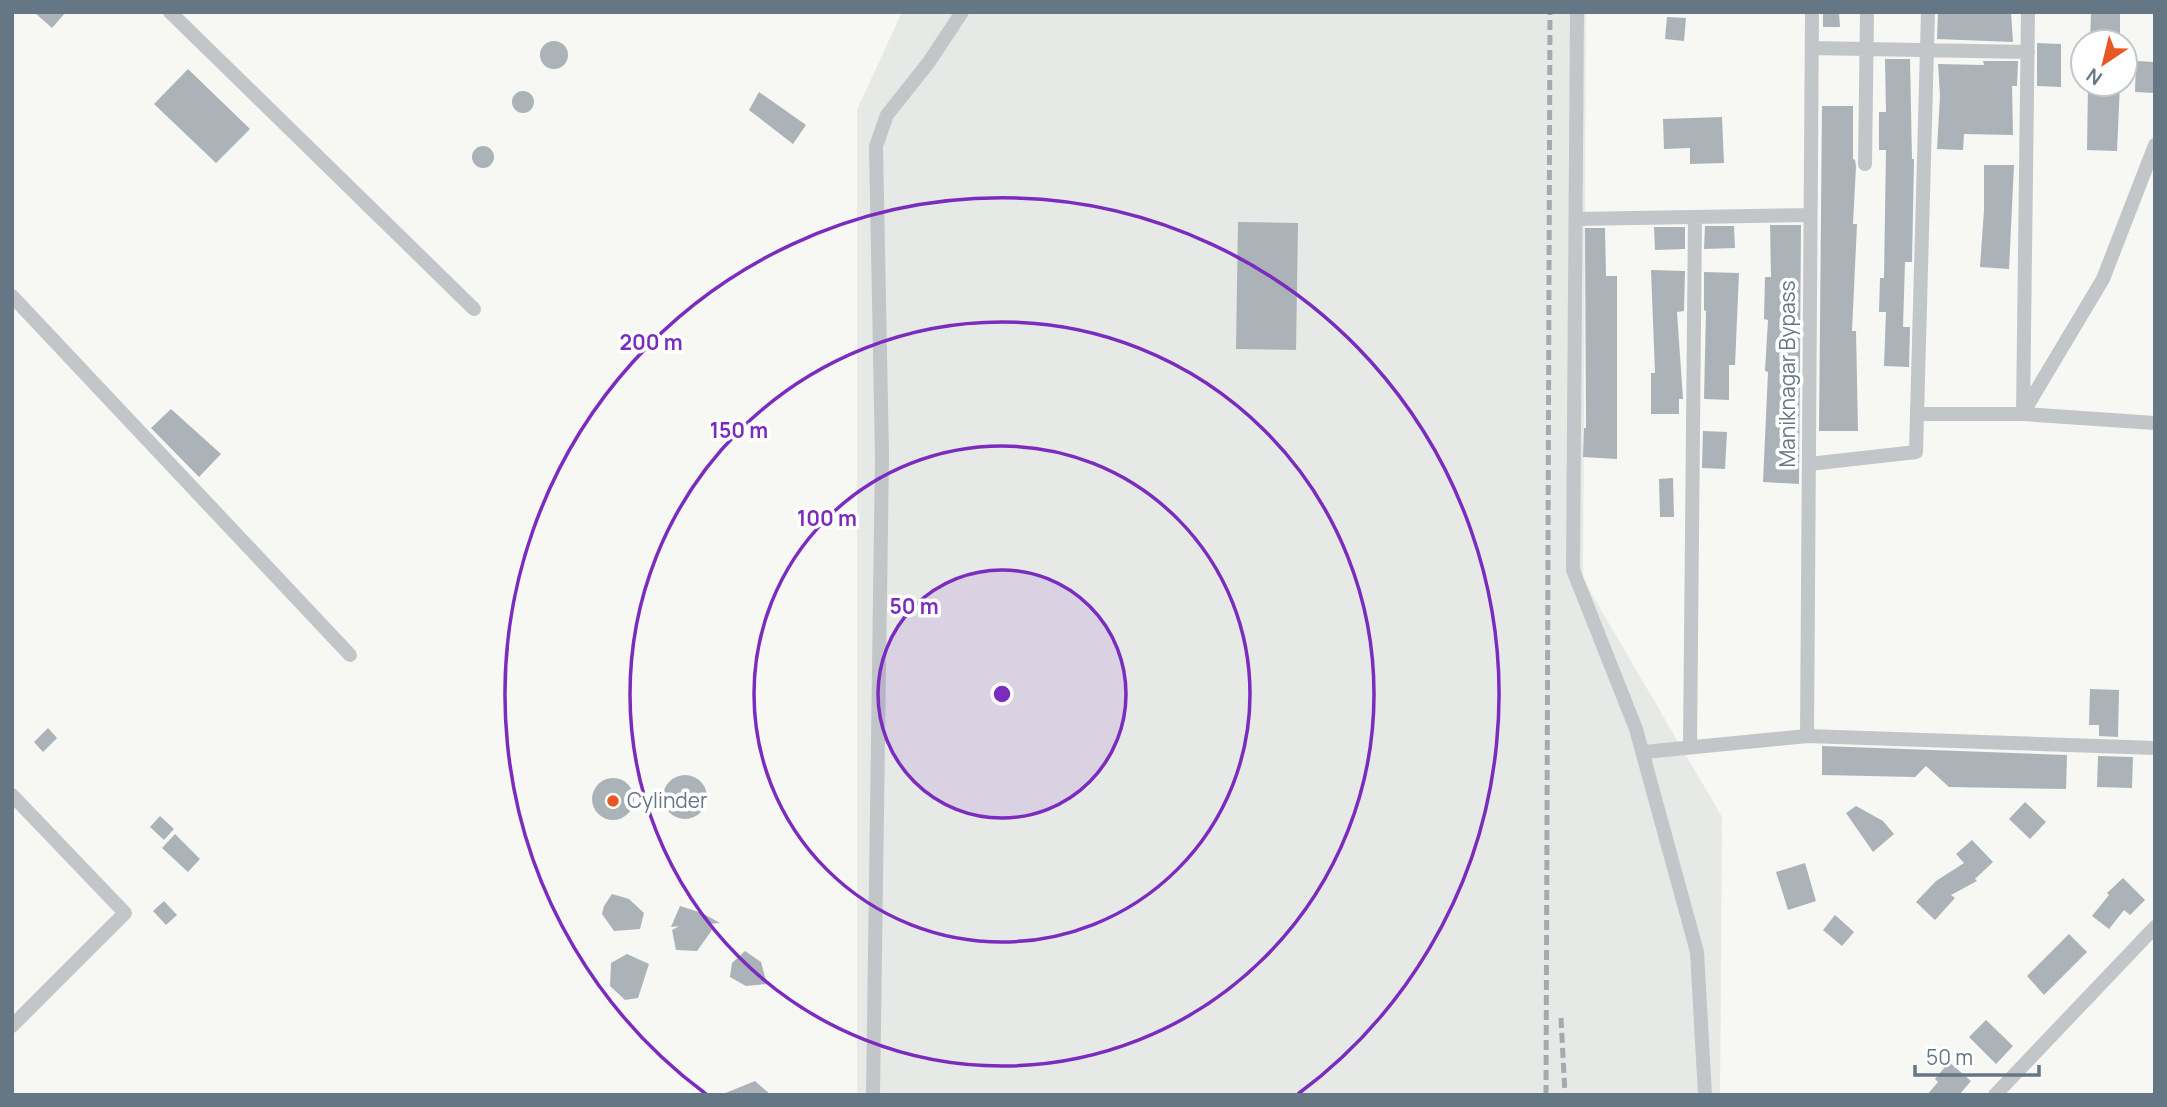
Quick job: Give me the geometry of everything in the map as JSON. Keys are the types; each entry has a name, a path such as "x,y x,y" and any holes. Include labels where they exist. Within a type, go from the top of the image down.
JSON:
{"street":[{"path":"170,12 474,309"},
{"path":"873,1095 882,456 876,146 887,115 929,62 962,12"},
{"path":"1577,12 1573,570 1644,751 1697,952 1704,1095"},
{"name":"Maniknagar Bypass","path":"1807,736 1812,12"},
{"path":"1865,164 1867,12"},
{"path":"1809,464 1916,452 1928,12"},
{"path":"2023,414 2028,12"},
{"path":"1812,48 2028,52"},
{"path":"2023,414 2103,279 2155,145"},
{"path":"1576,219 1810,215"},
{"path":"1690,747 1695,217"},
{"path":"12,296 350,655"},
{"path":"1917,414 2023,414 2155,423"},
{"path":"1644,751 1807,736 2155,748"},
{"path":"12,794 125,913 12,1026"},
{"path":"1995,1095 2155,928"}],"shaded area":[{"path":"902,12 1586,12 1583,579 1722,817 1720,1095 857,1095 857,110"}],"building":[{"path":"34,12 66,12 52,28"},
{"path":"1823,12 1839,12 1840,27 1823,27"},
{"path":"1938,12 2011,12 2013,42 1937,39"},
{"path":"2091,12 2120,12 2120,28 2090,28"},
{"path":"1667,17 1686,18 1684,41 1665,39"},
{"path":"554,41 564,45 568,55 564,65 554,69 544,65 540,55 544,45"},
{"path":"2037,43 2061,44 2061,87 2037,86"},
{"path":"1885,59 1910,59 1914,159 1912,262 1905,262 1903,327 1910,327 1909,367 1884,366 1886,312 1879,312 1880,278 1884,278 1886,150 1879,150 1879,112 1886,112"},
{"path":"1983,61 2018,61 2017,86 2012,86 2013,135 1964,134 1963,150 1937,149 1940,96 1938,64 1984,65"},
{"path":"2139,61 2155,62 2155,93 2139,92"},
{"path":"188,69 250,129 216,163 154,104"},
{"path":"523,91 531,94 534,102 531,110 523,113 515,110 512,102 515,94"},
{"path":"759,92 806,125 793,144 749,110"},
{"path":"2088,98 2119,98 2117,151 2087,150"},
{"path":"1822,106 1853,106 1853,159 1856,166 1853,224 1857,224 1852,331 1856,331 1858,431 1819,431"},
{"path":"1722,117 1724,163 1690,164 1690,148 1664,149 1663,119"},
{"path":"483,146 491,149 494,157 491,165 483,168 475,165 472,157 475,149"},
{"path":"1984,165 2014,165 2009,269 1980,267"},
{"path":"1238,222 1298,223 1296,350 1236,349"},
{"path":"1770,225 1801,225 1799,484 1763,482 1768,372 1765,371 1768,320 1764,319 1765,277 1771,277"},
{"path":"1705,226 1734,226 1735,248 1704,249"},
{"path":"1654,227 1685,227 1685,249 1655,250"},
{"path":"1585,228 1605,228 1606,276 1617,276 1617,459 1583,457 1586,428"},
{"path":"1651,270 1685,271 1684,311 1677,312 1683,399 1679,399 1679,414 1651,414 1651,373 1655,373"},
{"path":"1704,272 1739,273 1735,365 1729,365 1729,400 1704,399"},
{"path":"171,409 221,454 199,477 151,428"},
{"path":"1703,431 1727,432 1725,469 1702,468"},
{"path":"1673,478 1674,517 1660,517 1659,479"},
{"path":"2090,689 2119,690 2118,737 2099,736 2099,725 2089,725"},
{"path":"48,728 57,738 43,752 34,742"},
{"path":"1822,746 2067,755 2066,789 1949,787 1926,766 1915,777 1822,775"},
{"path":"2098,756 2133,757 2132,788 2097,787"},
{"path":"685,775 701,781 707,797 701,813 685,819 669,813 663,797 669,781"},
{"name":"Cylinder","path":"613,778 628,784 634,799 628,814 613,820 598,814 592,799 598,784"},
{"path":"2025,802 2046,822 2030,839 2009,819"},
{"path":"1856,806 1883,821 1894,834 1873,852 1846,813"},
{"path":"160,816 174,829 164,840 150,827"},
{"path":"175,834 200,859 188,872 162,848"},
{"path":"1972,840 1993,862 1975,879 1977,881 1951,895 1955,898 1935,920 1916,902 1936,881 1964,863 1956,854"},
{"path":"1805,863 1816,901 1788,910 1776,872"},
{"path":"2123,878 2145,900 2130,915 2124,910 2109,929 2092,916 2109,895 2107,893"},
{"path":"612,894 629,899 644,913 640,929 614,931 602,914"},
{"path":"164,901 177,915 166,925 153,911"},
{"path":"680,906 702,913 720,923 708,924 712,930 697,951 676,950 672,930 679,926 671,927"},
{"path":"1835,915 1854,932 1842,946 1823,930"},
{"path":"2069,934 2087,952 2044,995 2027,976"},
{"path":"745,951 761,962 767,984 746,986 730,977 732,963"},
{"path":"627,954 649,964 638,998 625,1000 610,986 611,963"},
{"path":"1986,1020 2013,1046 1996,1064 1969,1037"},
{"path":"1949,1062 1971,1081 1959,1095 1927,1095 1938,1082 1935,1079"},
{"path":"755,1081 771,1095 723,1095 723,1094"}],"railway":[{"path":"1546,1095 1550,12"},
{"path":"1561,1018 1565,1095"}],"place":[{"name":"Cylinder","path":"613,801"}]}
